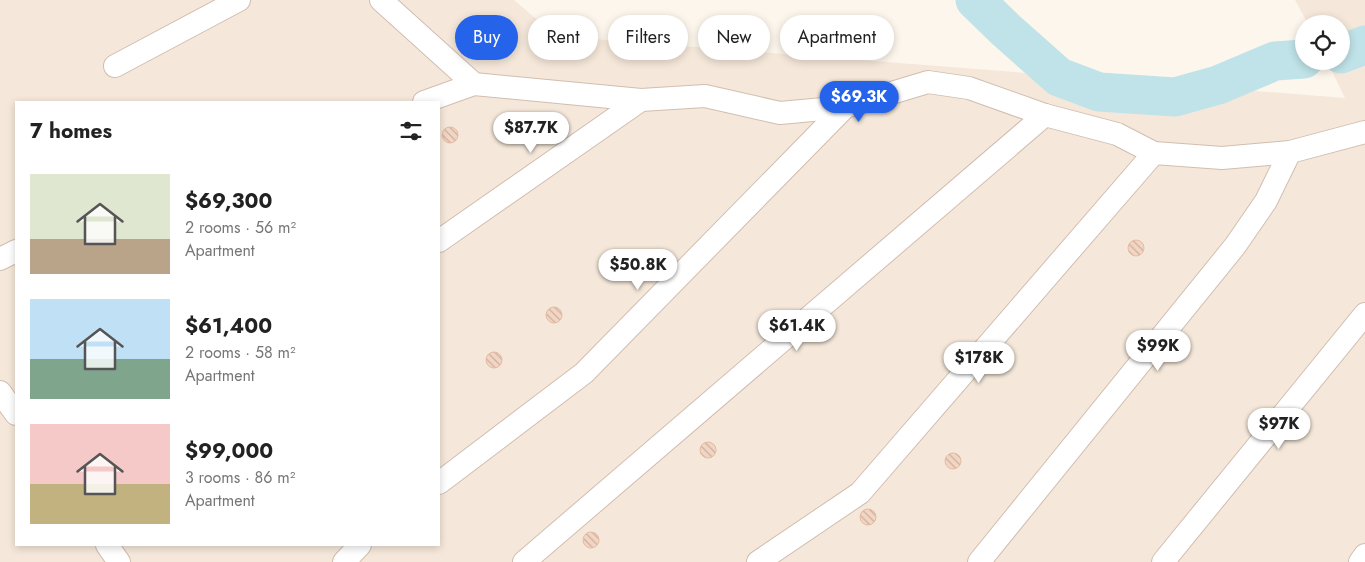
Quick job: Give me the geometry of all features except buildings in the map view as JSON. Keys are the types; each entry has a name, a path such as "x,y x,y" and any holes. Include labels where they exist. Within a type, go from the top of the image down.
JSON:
{"street":[{"path":"115,66 239,0"},
{"path":"381,0 474,84"},
{"path":"427,101 474,84 641,100 705,96 780,113 845,107 928,82 969,88 1045,115 1117,134 1154,153 1222,158 1290,152 1365,132"},
{"path":"440,240 641,100"},
{"path":"440,483 584,373 845,107"},
{"path":"524,562 1045,115"},
{"path":"979,562 1235,246 1266,201 1290,152"},
{"path":"758,562 860,493 1154,153"},
{"path":"0,259 15,252"},
{"path":"1164,562 1365,314"},
{"path":"0,392 15,413"},
{"path":"108,546 119,562"},
{"path":"344,562 359,546"},
{"path":"1360,562 1365,555"}],"shaded area":[{"path":"0,0 514,0 532,15 528,15 528,60 598,60 598,39 608,40 608,60 688,60 688,46 698,47 698,60 770,60 770,53 780,54 780,60 861,60 1345,98 1331,70 1350,70 1350,15 1303,15 1295,0 1365,0 1365,562 0,562"}],"waterway":[{"path":"975,0 1059,77 1099,92 1175,97 1218,85 1275,61 1295,60"},
{"path":"1350,51 1365,45"}]}
